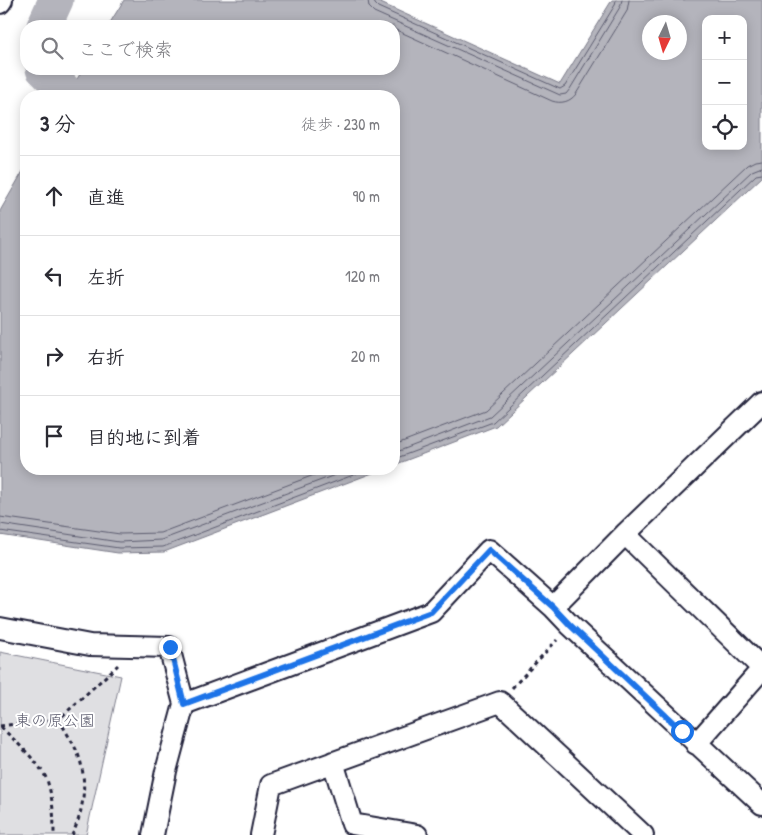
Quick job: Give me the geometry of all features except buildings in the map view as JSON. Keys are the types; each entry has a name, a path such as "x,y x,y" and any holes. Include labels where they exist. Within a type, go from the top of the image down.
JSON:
{"street":[{"path":"553,607 625,534 762,402"},
{"path":"625,534 762,668 696,744"},
{"path":"184,704 431,612 489,550 553,607 696,744 762,804"},
{"path":"0,628 90,646 170,647 184,704 166,771 153,835"},
{"path":"260,835 271,785 500,702 643,835"},
{"path":"333,762 352,824 417,835"}],"path":[{"path":"500,702 570,625"},
{"path":"0,726 59,719 122,661"},
{"path":"59,719 78,755 84,785 82,808 72,835"},
{"path":"0,726 24,749 46,779 54,815 54,835"}],"green space":[{"name":"東の原公園","path":"0,652 121,676 86,835 0,835"}],"water":[{"path":"124,0 374,0 560,84 612,0 762,0 762,177 496,426 400,463 400,90 71,90 79,75 400,75 400,20 112,20"},
{"path":"20,176 20,475 367,475 164,552 118,553 0,535 0,211"}],"waterway":[{"path":"47,20 56,0"},
{"path":"49,75 64,90"}],"route":[{"path":"170,647 184,704 431,612 489,550 553,607 682,731"}]}
